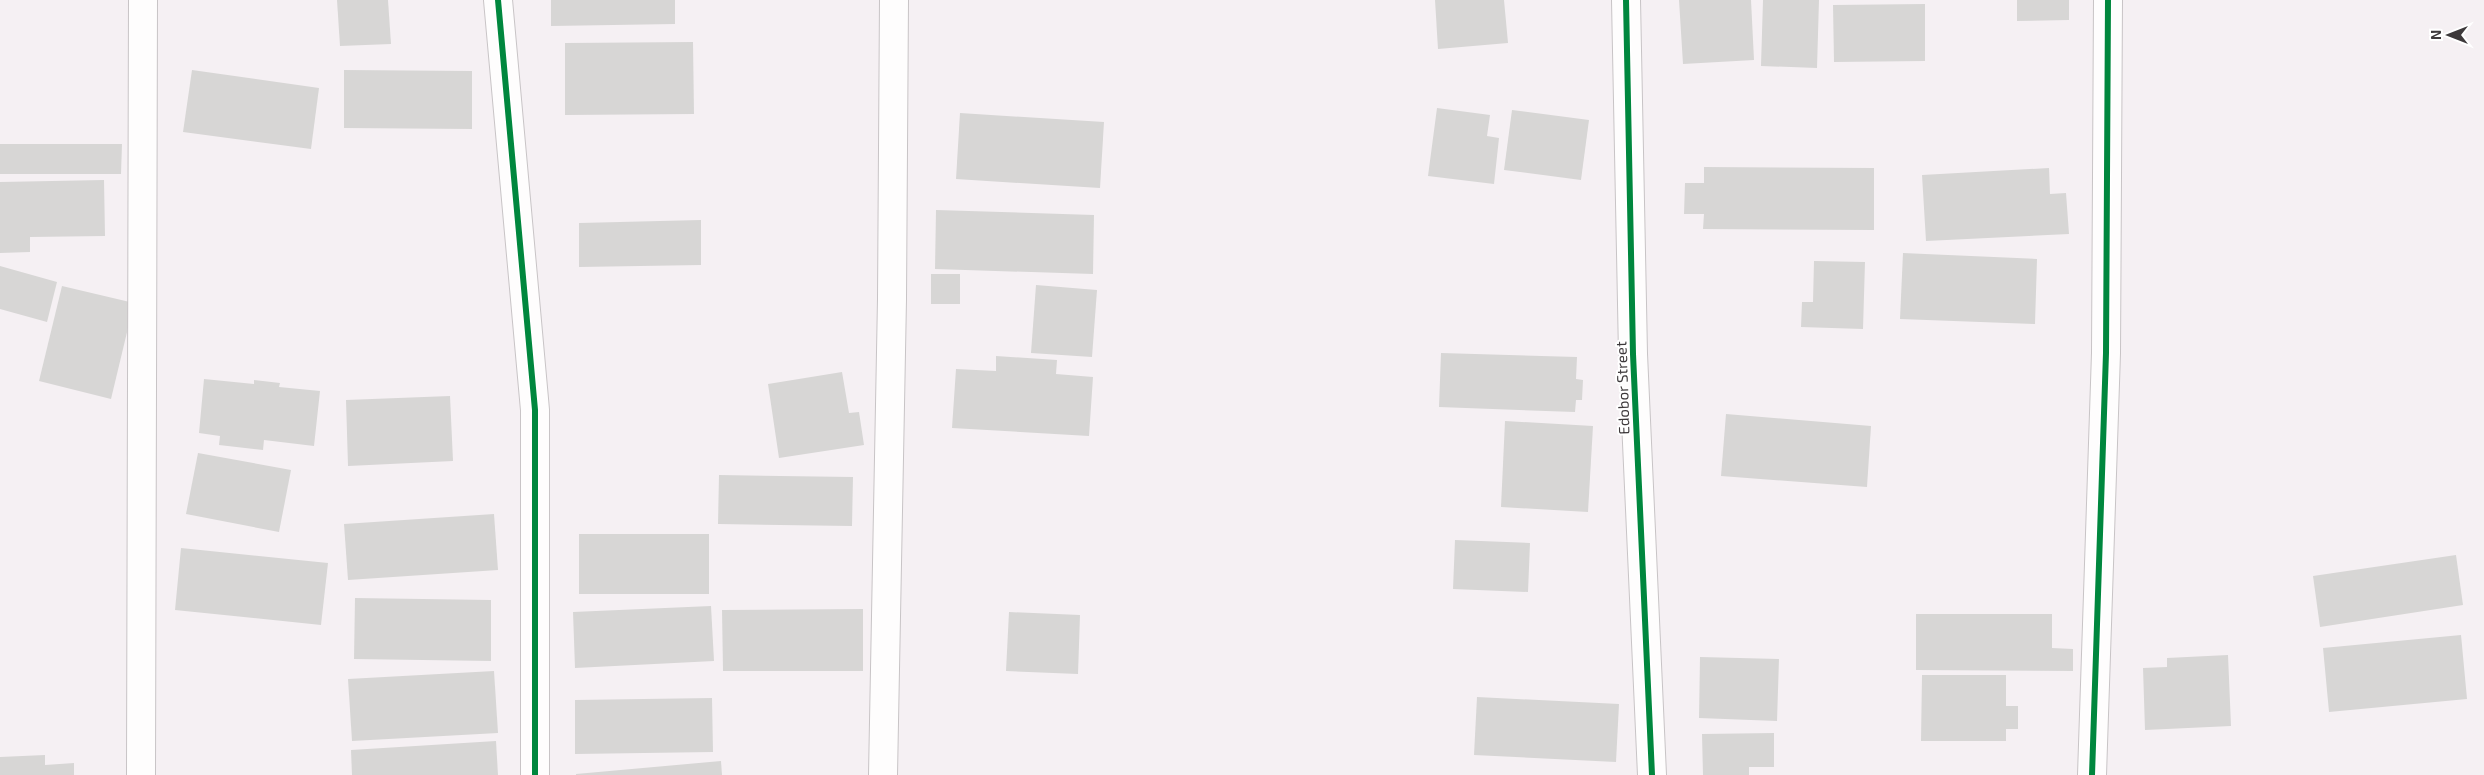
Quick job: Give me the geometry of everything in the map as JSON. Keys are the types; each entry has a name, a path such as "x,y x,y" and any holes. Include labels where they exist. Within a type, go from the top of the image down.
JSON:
{"street":[{"path":"141,775 143,0"},
{"path":"498,0 535,410 535,775"},
{"path":"883,775 892,309 894,0"},
{"name":"Edobor Street","path":"1626,0 1633,354 1652,775"},
{"path":"2092,775 2106,353 2108,0"}],"building":[{"path":"337,0 388,0 391,44 340,46"},
{"path":"551,0 675,0 675,24 551,26"},
{"path":"1435,0 1504,0 1508,43 1438,49"},
{"path":"1679,0 1751,0 1754,60 1683,64"},
{"path":"1763,0 1819,0 1817,68 1761,66"},
{"path":"2017,0 2069,0 2069,20 2017,21"},
{"path":"1925,4 1925,61 1834,62 1833,5"},
{"path":"693,42 694,114 565,115 565,43"},
{"path":"192,70 319,88 311,149 183,132"},
{"path":"344,70 472,71 472,129 344,128"},
{"path":"1437,108 1490,115 1487,136 1499,138 1494,184 1428,176"},
{"path":"1512,110 1589,120 1581,180 1504,170"},
{"path":"960,113 1104,122 1100,188 956,179"},
{"path":"0,144 122,144 121,174 0,174"},
{"path":"1704,167 1874,168 1874,230 1703,229 1704,214 1684,214 1685,183 1704,183"},
{"path":"2049,168 2050,194 2066,193 2069,234 1926,241 1922,175"},
{"path":"104,180 105,236 30,237 30,252 0,253 0,182"},
{"path":"936,210 1094,215 1093,274 935,269"},
{"path":"701,220 701,265 579,267 579,223"},
{"path":"1903,253 2037,259 2035,324 1900,319"},
{"path":"1814,261 1865,262 1863,329 1801,327 1802,302 1813,302"},
{"path":"0,266 57,282 47,322 0,309"},
{"path":"931,274 960,274 960,304 931,304"},
{"path":"1036,285 1097,290 1092,357 1031,353"},
{"path":"62,286 134,303 111,399 39,381"},
{"path":"1441,353 1577,357 1576,379 1583,380 1582,400 1576,400 1575,412 1439,407"},
{"path":"996,356 1057,360 1056,374 1093,377 1089,436 952,428 956,369 996,371"},
{"path":"842,372 849,413 859,412 864,445 779,458 768,384"},
{"path":"204,379 254,384 254,380 280,383 279,387 320,391 314,446 264,440 263,450 219,445 220,436 199,433"},
{"path":"450,396 453,461 348,466 346,400"},
{"path":"1726,414 1871,426 1867,487 1721,476"},
{"path":"1505,421 1593,426 1588,512 1501,507"},
{"path":"198,453 291,470 279,532 186,514"},
{"path":"719,475 853,477 852,526 718,524"},
{"path":"494,514 498,570 348,580 344,524"},
{"path":"579,534 709,534 709,594 579,594"},
{"path":"1455,540 1530,543 1528,592 1453,589"},
{"path":"181,548 328,563 321,625 175,610"},
{"path":"2456,555 2463,605 2320,627 2313,576"},
{"path":"355,598 491,600 491,661 354,659"},
{"path":"711,606 714,661 575,668 573,612"},
{"path":"863,609 863,671 723,671 722,610"},
{"path":"1009,612 1080,615 1078,674 1006,671"},
{"path":"1916,614 2052,614 2052,648 2073,649 2073,671 1916,670"},
{"path":"2461,635 2467,699 2329,712 2323,648"},
{"path":"2228,655 2231,726 2145,730 2143,668 2167,667 2167,658"},
{"path":"1700,657 1779,659 1777,721 1699,718"},
{"path":"494,671 498,733 352,741 348,679"},
{"path":"1922,675 2006,675 2006,706 2018,706 2018,729 2006,729 2006,741 1921,741"},
{"path":"1477,697 1619,704 1616,762 1474,755"},
{"path":"712,698 713,752 575,754 575,700"},
{"path":"1774,733 1774,767 1749,767 1749,775 1703,775 1702,734"},
{"path":"496,741 498,775 352,775 351,750"},
{"path":"45,755 45,765 74,763 74,775 0,775 0,757"},
{"path":"721,761 722,775 576,775 576,774"}],"cycle path":[{"path":"498,0 535,410 535,775"},
{"path":"1626,0 1633,354 1652,775"},
{"path":"2092,775 2106,353 2108,0"}]}
